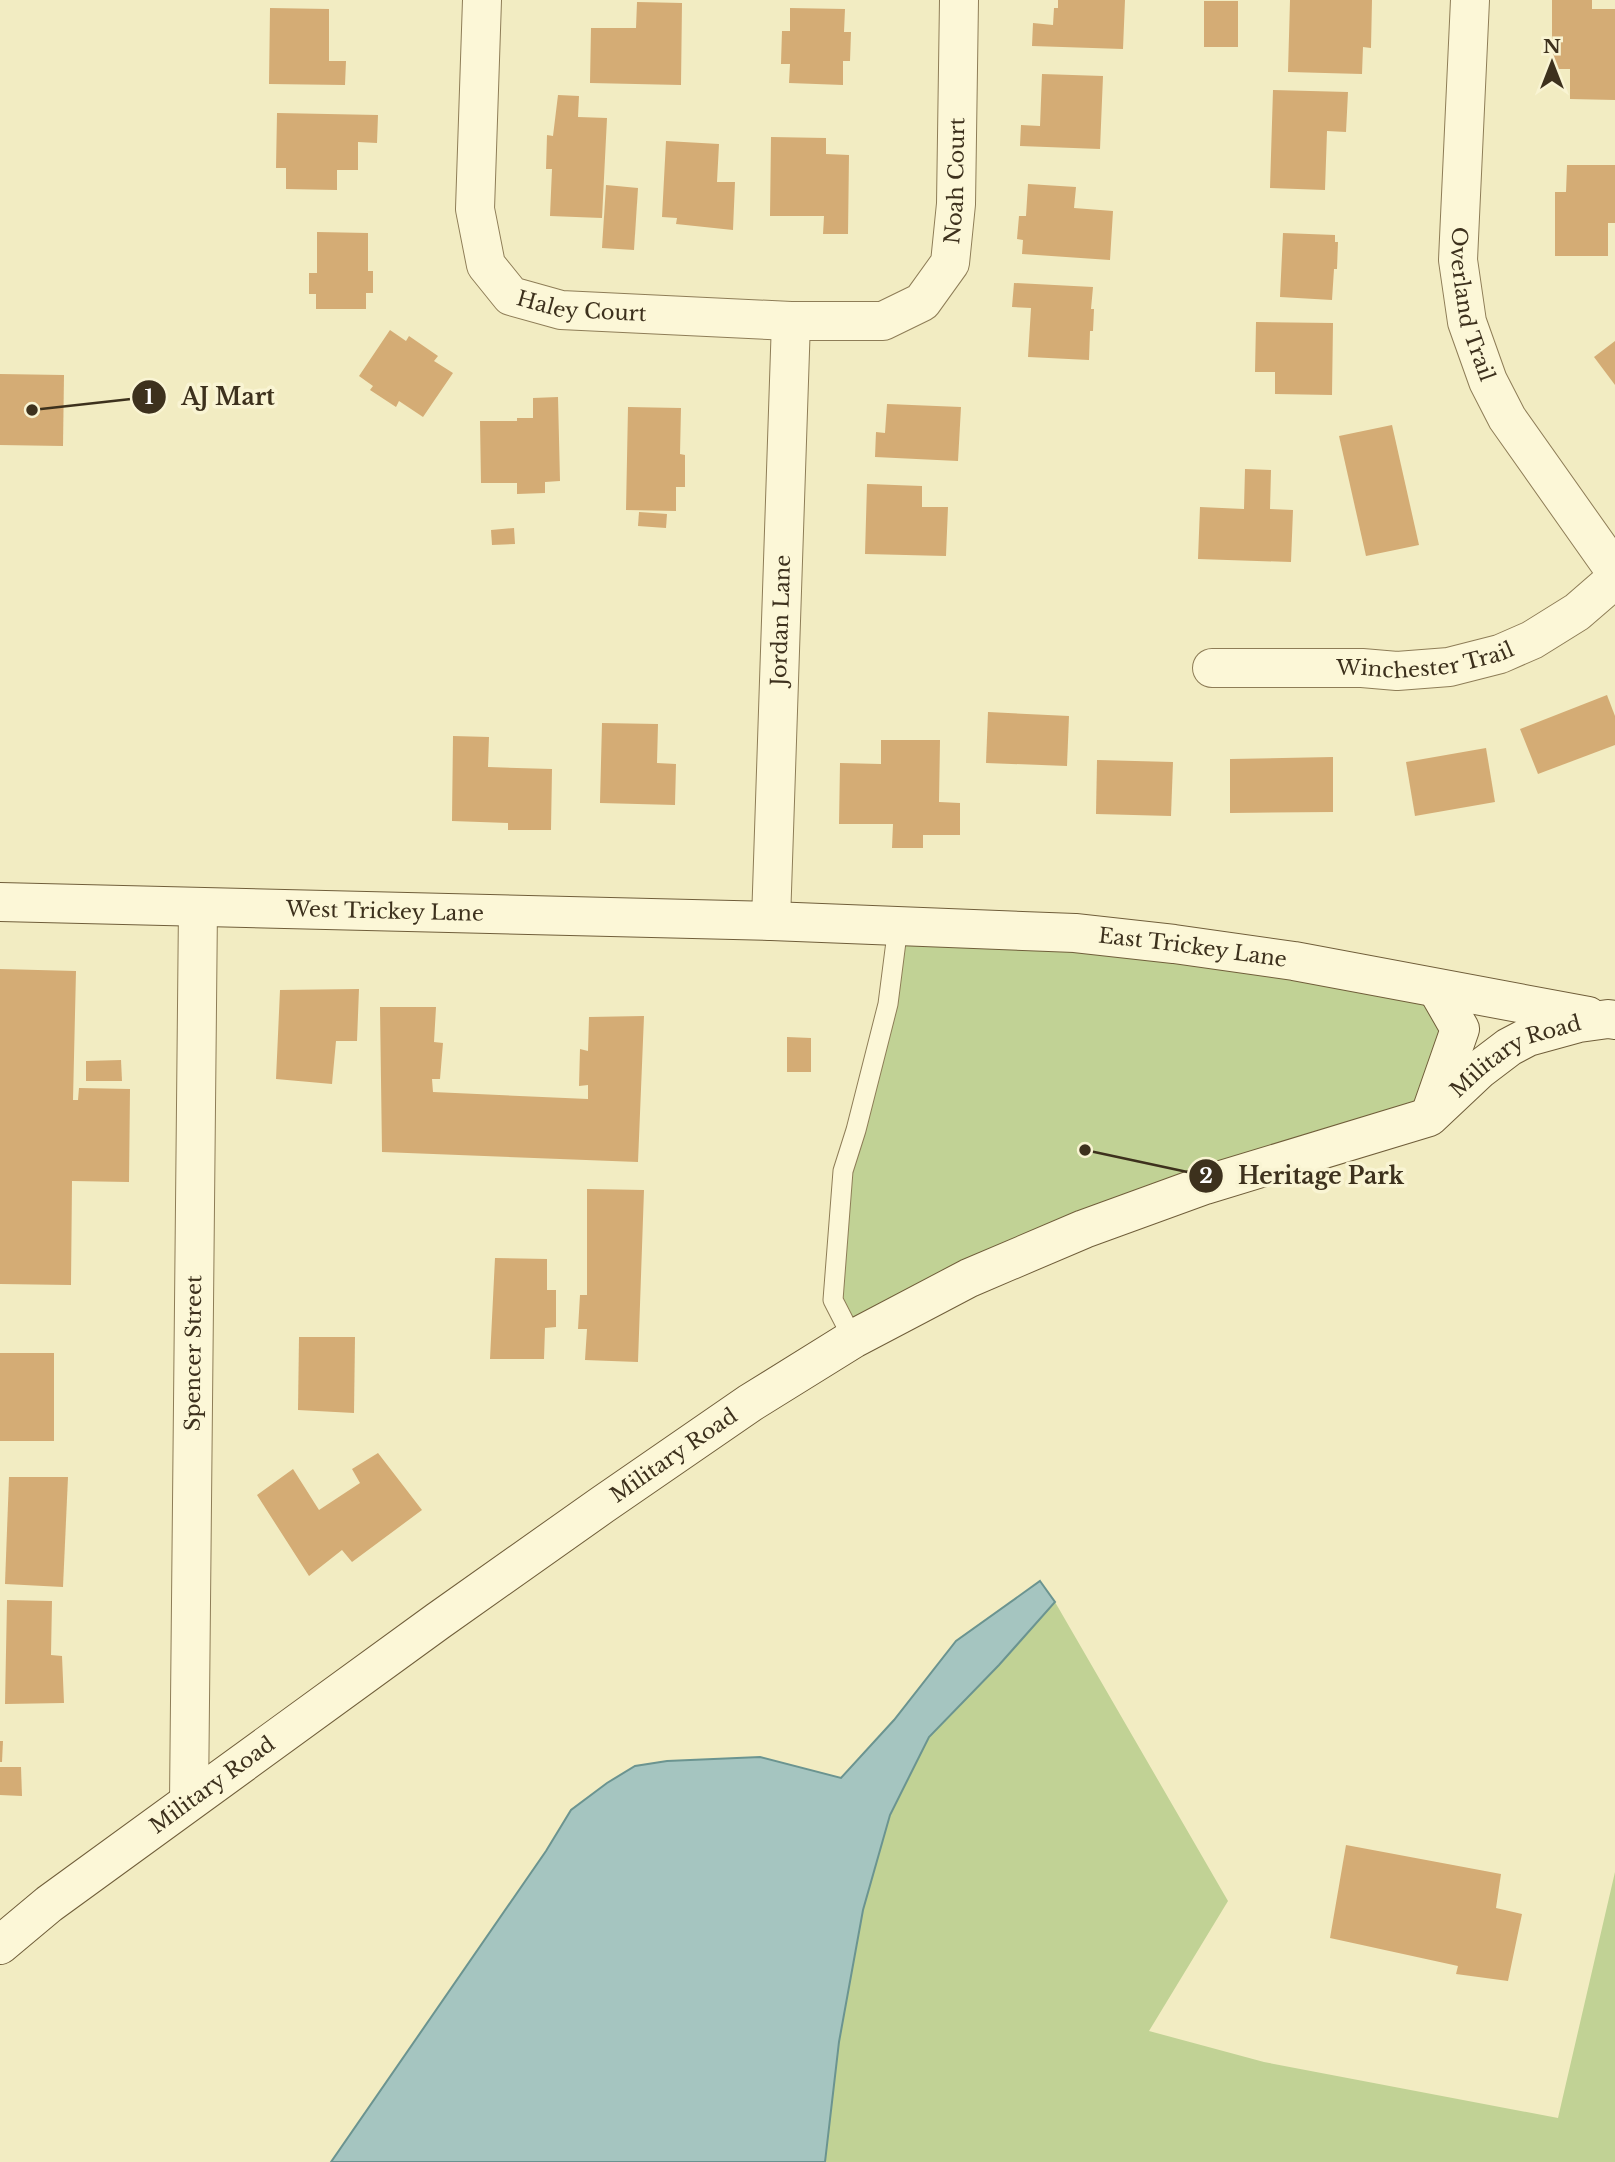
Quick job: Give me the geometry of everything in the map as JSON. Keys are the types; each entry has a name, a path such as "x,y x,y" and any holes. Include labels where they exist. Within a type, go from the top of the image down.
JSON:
{"street":[{"name":"Haley Court","path":"482,0 475,209 486,265 511,296 561,310 791,321"},
{"name":"Noah Court","path":"791,321 883,321 922,302 950,262 956,204 959,0"},
{"name":"Overland Trail","path":"1471,0 1458,260 1467,322 1488,381 1507,418 1615,571"},
{"name":"Jordan Lane","path":"771,921 791,321"},
{"name":"Winchester Trail","path":"1212,667 1362,668 1397,671 1448,667 1500,654 1532,640 1577,612 1615,579"},
{"name":"West Trickey Lane","path":"0,902 771,921"},
{"name":"Spencer Street","path":"189,1801 198,907"},
{"name":"East Trickey Lane","path":"771,921 1075,933 1174,944 1294,961 1611,1020"},
{"name":"Military Road","path":"1429,1117 1460,1030 1437,989"},
{"name":"Military Road","path":"0,1945 49,1904 189,1801 602,1505 750,1404 853,1339 969,1278 1084,1229 1205,1185 1429,1117 1480,1069 1509,1047 1528,1037 1579,1023 1611,1020"}],"lane":[{"path":"853,1339 833,1300 843,1171 888,1004 898,926"}],"green space":[{"path":"898,926 1437,989 1460,1029 1429,1117 1205,1185 853,1339 833,1300 843,1171"},
{"path":"1055,1602 1228,1901 1149,2031 1264,2062 1558,2118 1615,1872 1615,2162 825,2162 839,2042 863,1910 890,1815 929,1737"}],"water":[{"path":"1040,1581 1055,1602 929,1737 890,1815 863,1910 839,2042 825,2162 331,2162 546,1851 571,1810 635,1766 667,1761 760,1757 841,1778 894,1720 956,1641"}],"building":[{"path":"1058,0 1125,0 1123,49 1032,46 1033,23 1053,25 1054,8 1058,8"},
{"path":"1290,0 1372,0 1371,48 1363,47 1362,74 1288,72"},
{"path":"1552,0 1592,0 1592,9 1615,9 1615,100 1570,99 1570,69 1552,69"},
{"path":"1204,1 1238,1 1238,47 1204,47"},
{"path":"637,2 682,3 681,85 590,83 591,28 636,28"},
{"path":"270,8 329,9 329,61 346,61 345,85 269,84"},
{"path":"790,8 845,9 844,32 851,32 850,61 843,61 843,85 789,83 790,64 781,64 782,31 790,31"},
{"path":"1042,74 1103,76 1100,149 1020,146 1021,125 1040,126"},
{"path":"1273,90 1348,92 1346,132 1327,131 1325,190 1270,188"},
{"path":"558,95 579,96 578,117 607,118 602,218 550,216 552,169 546,169 547,135 553,136"},
{"path":"277,113 378,115 377,143 358,142 358,170 337,170 337,190 286,189 286,168 276,168"},
{"path":"771,137 826,138 826,154 849,155 848,234 823,234 824,216 770,216"},
{"path":"666,141 719,144 717,182 735,182 733,230 676,224 677,218 662,217"},
{"path":"1567,165 1615,165 1615,223 1608,223 1608,256 1555,256 1555,192 1566,192"},
{"path":"1028,184 1076,187 1074,208 1113,211 1110,260 1022,254 1023,240 1017,239 1019,216 1026,216"},
{"path":"606,185 638,188 634,250 602,248"},
{"path":"317,232 368,233 368,271 373,271 373,293 366,293 366,309 316,309 316,294 309,294 309,273 317,273"},
{"path":"1283,233 1335,235 1335,242 1338,242 1337,269 1334,269 1332,300 1280,297"},
{"path":"1014,283 1093,287 1093,331 1090,331 1089,360 1028,357 1031,308 1012,307"},
{"path":"1256,322 1333,323 1332,395 1275,394 1275,372 1255,372"},
{"path":"390,330 406,341 409,336 438,356 434,361 453,373 423,417 399,401 396,407 370,390 373,386 359,376"},
{"path":"1615,341 1615,385 1594,357"},
{"path":"0,374 64,375 63,446 0,445"},
{"path":"558,397 560,481 545,482 545,493 517,494 517,483 481,483 480,421 533,418 533,398"},
{"path":"887,404 961,407 958,461 875,457 876,432 885,433"},
{"path":"628,407 681,408 680,454 685,455 685,487 676,487 676,511 626,510"},
{"path":"1392,425 1419,545 1366,556 1339,436"},
{"path":"1245,469 1271,470 1270,509 1293,510 1291,562 1198,559 1200,507 1244,509"},
{"path":"867,484 922,486 922,507 948,507 946,556 865,554"},
{"path":"639,512 667,514 666,528 638,526"},
{"path":"514,528 515,544 492,545 491,530"},
{"path":"1607,695 1615,716 1615,745 1538,774 1520,729"},
{"path":"988,712 1069,716 1067,766 986,763"},
{"path":"602,723 658,724 657,763 676,764 675,805 600,803"},
{"path":"453,736 489,737 488,767 552,769 551,830 508,830 508,823 452,821"},
{"path":"881,740 940,740 939,802 960,803 960,835 923,835 923,848 892,848 893,824 839,824 840,763 881,764"},
{"path":"1486,748 1495,802 1415,816 1406,762"},
{"path":"1333,757 1333,812 1230,813 1230,759"},
{"path":"1097,760 1173,762 1171,816 1096,814"},
{"path":"0,969 76,971 73,1100 78,1100 79,1088 130,1089 129,1182 72,1181 71,1285 0,1284"},
{"path":"359,989 357,1041 336,1041 332,1084 276,1079 280,990"},
{"path":"380,1007 436,1007 434,1042 443,1043 440,1079 432,1079 433,1092 588,1099 588,1085 579,1086 580,1049 588,1051 589,1017 644,1016 638,1162 382,1152"},
{"path":"787,1037 811,1038 811,1072 787,1072"},
{"path":"121,1060 122,1081 86,1081 86,1061"},
{"path":"587,1189 644,1190 638,1362 585,1360 587,1329 578,1329 580,1295 587,1295"},
{"path":"495,1258 547,1259 547,1290 556,1290 556,1327 545,1328 544,1359 490,1359"},
{"path":"299,1337 355,1337 354,1413 298,1410"},
{"path":"0,1353 54,1353 54,1441 0,1441"},
{"path":"378,1453 422,1510 352,1562 342,1550 309,1576 257,1495 293,1469 319,1510 360,1483 352,1469"},
{"path":"9,1477 68,1477 63,1587 5,1584"},
{"path":"7,1600 52,1601 51,1655 62,1656 64,1703 5,1704"},
{"path":"0,1741 3,1741 2,1762 0,1762"},
{"path":"0,1767 21,1767 22,1796 0,1795"},
{"path":"1346,1845 1501,1874 1496,1908 1522,1914 1508,1981 1456,1974 1458,1966 1330,1938"}],"place":[{"name":"AJ Mart","path":"32,410"},
{"name":"Heritage Park","path":"1085,1150"}]}
